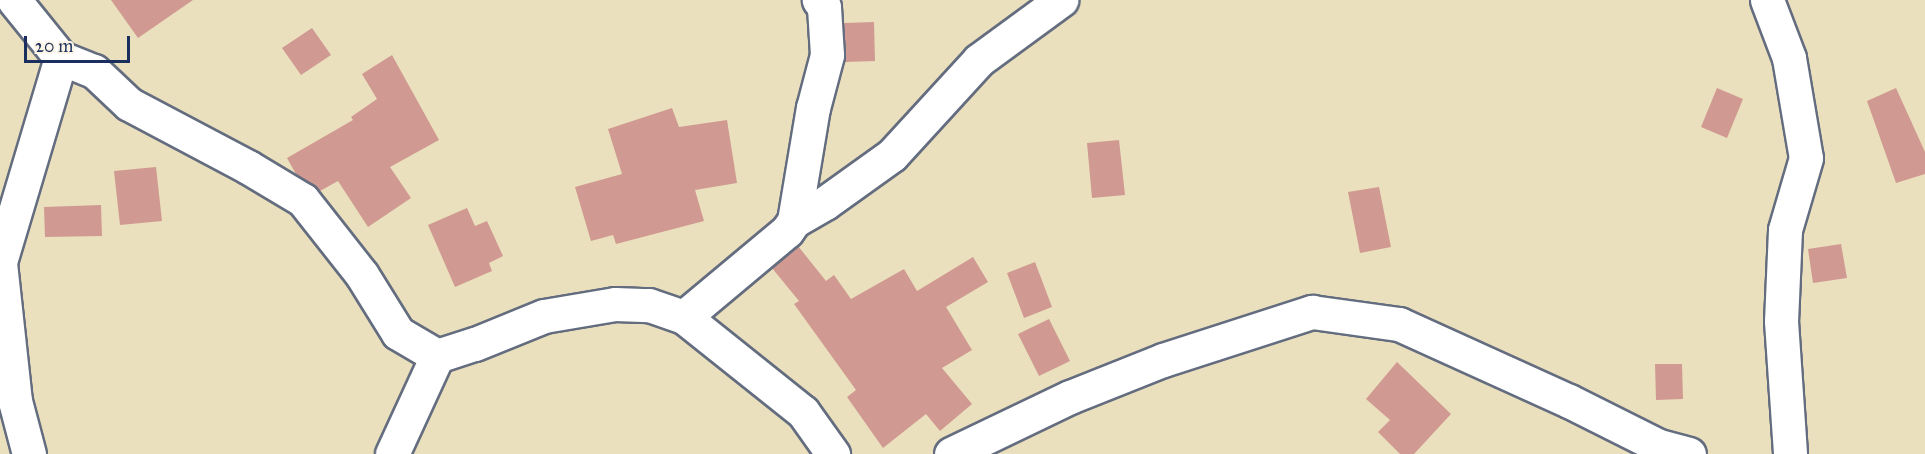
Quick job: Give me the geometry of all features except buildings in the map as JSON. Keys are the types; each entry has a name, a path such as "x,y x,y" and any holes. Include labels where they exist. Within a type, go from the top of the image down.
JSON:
{"street":[{"path":"14,0 61,58 94,71 129,104 248,167 303,200 362,275 398,333 437,356"},
{"path":"794,221 813,108 827,55 824,7 819,0"},
{"path":"684,317 787,231 794,221 825,203 892,155 979,60 1061,0"},
{"path":"1767,0 1789,58 1806,158 1785,230 1781,321 1790,454"},
{"path":"29,454 15,401 0,262 61,58"},
{"path":"392,454 437,356 475,344 544,316 615,304 649,305 684,317 803,412 833,454"},
{"path":"951,454 1070,398 1163,360 1312,312 1399,324 1569,401 1659,446 1689,454"}]}
